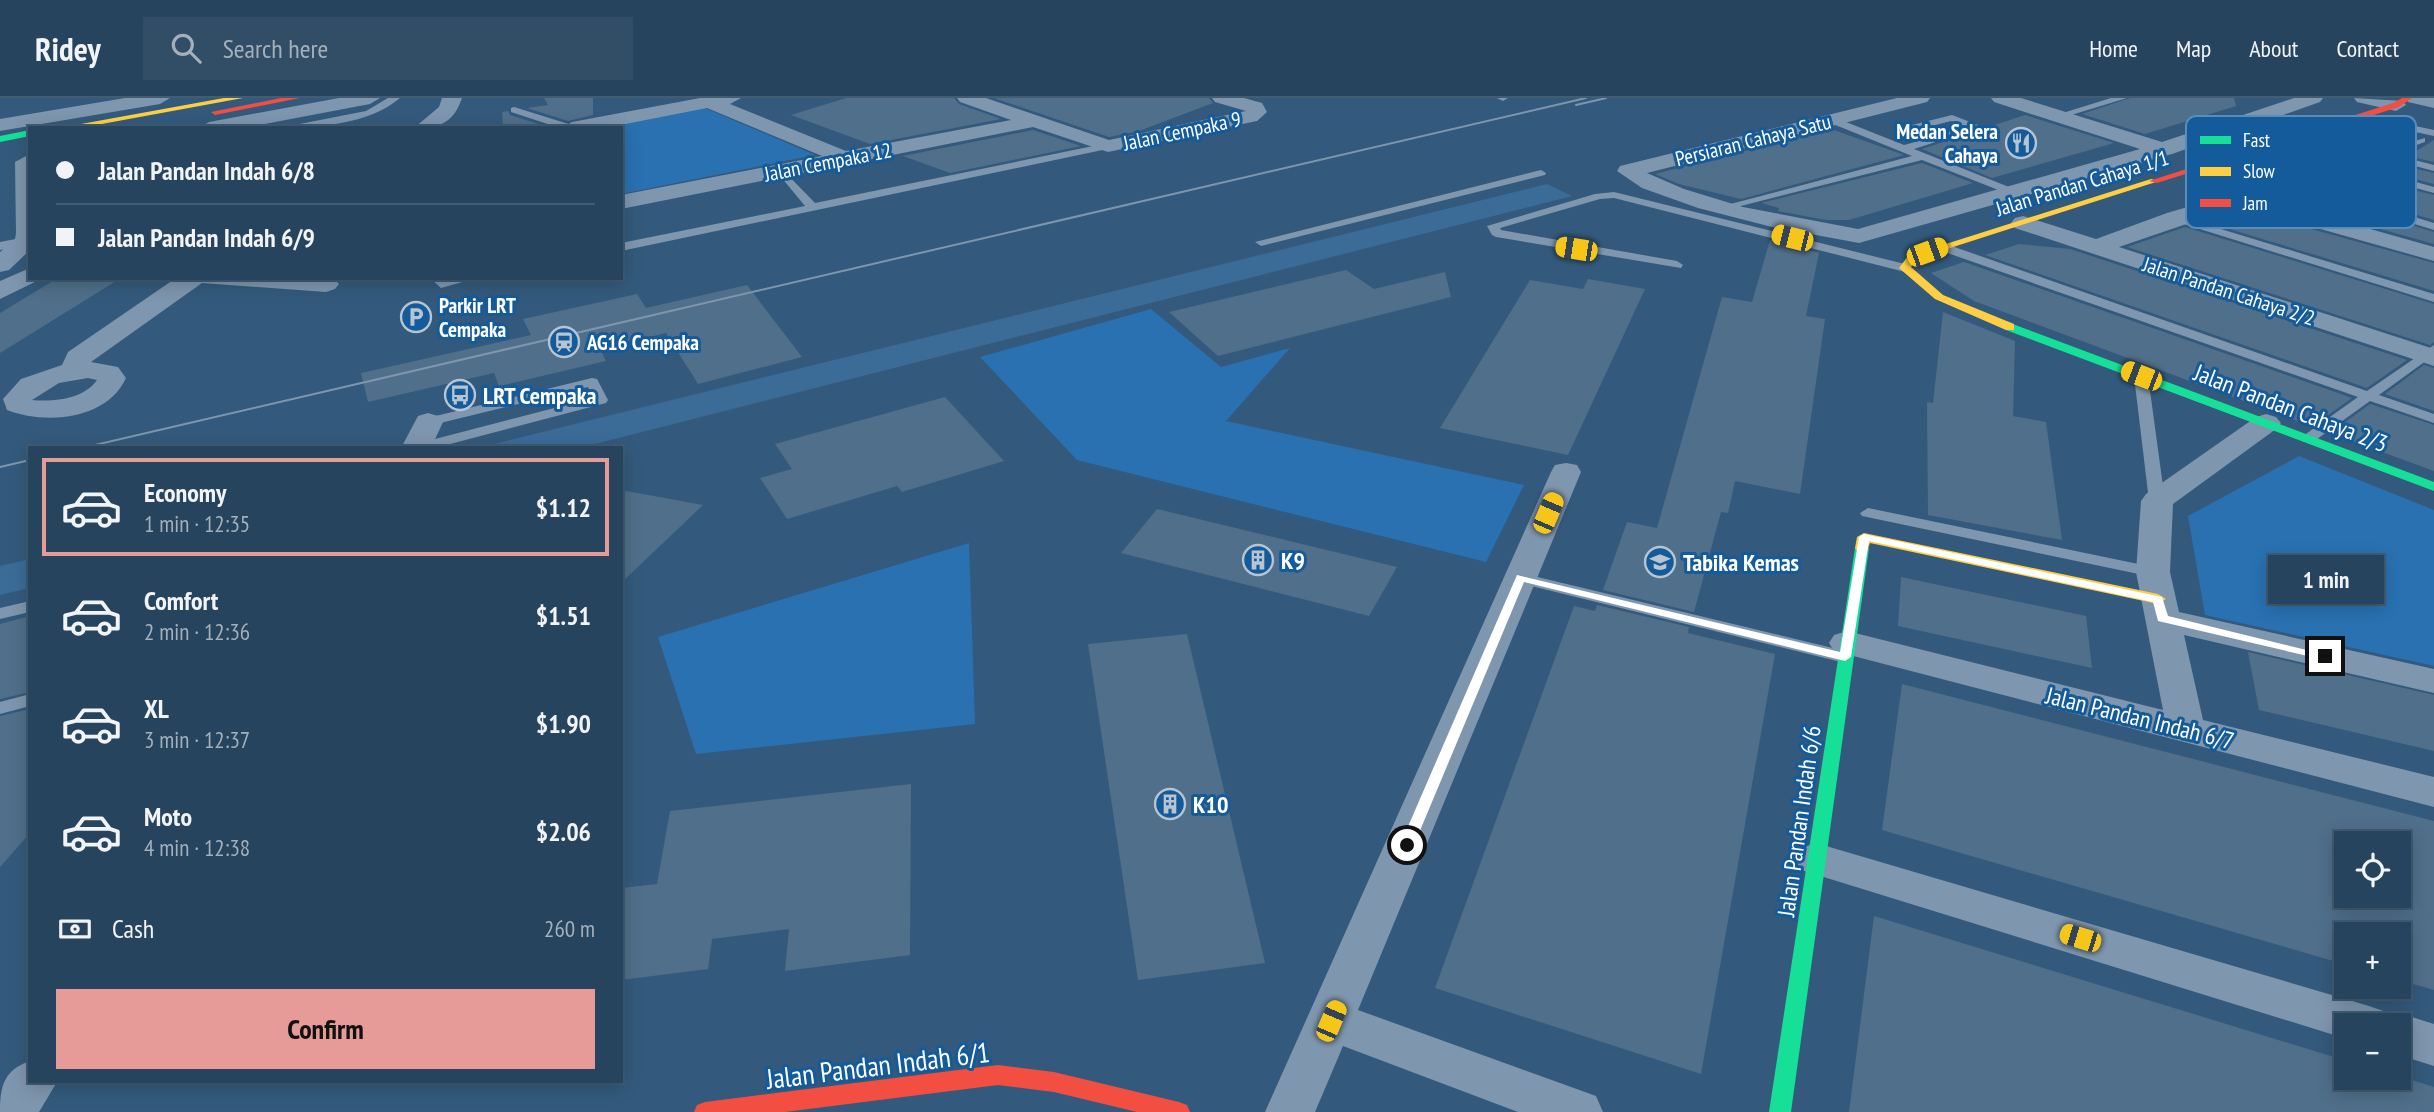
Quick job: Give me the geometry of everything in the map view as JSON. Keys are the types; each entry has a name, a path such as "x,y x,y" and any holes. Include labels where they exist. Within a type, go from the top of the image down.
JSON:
{"street":[{"path":"0,125 155,105 239,98"},
{"path":"133,126 296,98"},
{"path":"230,126 370,98"},
{"path":"427,126 448,110 452,98"},
{"path":"582,126 731,98"},
{"path":"967,98 1108,146"},
{"name":"Jalan Cempaka 9","path":"1108,146 1250,117 1257,112 1255,107 1222,98"},
{"name":"Persiaran Cahaya Satu","path":"1725,207 1648,185 1628,171 1920,98"},
{"path":"2001,98 2186,156"},
{"path":"2260,116 2313,98"},
{"path":"2415,98 2434,102"},
{"path":"708,102 844,158"},
{"path":"2361,108 2402,102"},
{"path":"71,126 155,105"},
{"path":"93,126 155,105"},
{"name":"Jalan Pandan Cahaya 1/1","path":"2343,116 2361,108"},
{"name":"Jalan Cempaka 12","path":"623,202 1034,121"},
{"path":"0,140 28,136"},
{"path":"1725,207 1820,230 1859,236 2015,193 2186,141"},
{"path":"0,151 28,156"},
{"path":"0,166 28,156"},
{"name":"Jalan Pandan Cahaya 1/1","path":"1905,268 1912,258 1943,247 2186,172"},
{"path":"0,265 26,241 28,184"},
{"path":"2096,247 2186,215"},
{"name":"Jalan Pandan Cahaya 2/2","path":"2023,223 2431,355"},
{"path":"2342,228 2434,254"},
{"name":"Jalan Pandan Cahaya 2/3","path":"1905,268 1918,284 1944,300 2434,487"},
{"path":"0,291 28,276"},
{"path":"74,371 78,358 191,280"},
{"path":"249,280 326,284"},
{"path":"74,371 108,373 112,377 111,383 96,396 65,407 12,412 22,392 45,379 74,371"},
{"path":"2186,729 2158,597 2157,501 2266,423"},
{"path":"1290,1112 1566,472"},
{"name":"Jalan Pandan Indah 6/6","path":"1780,1112 1864,537 2158,597"},
{"path":"2158,597 2434,681"},
{"name":"Jalan Pandan Indah 6/7","path":"1846,650 2186,729 2434,792"},
{"path":"1816,859 2334,1015"},
{"path":"1331,1021 1578,1112"},
{"path":"2411,1038 2434,1045"},
{"name":"Jalan Pandan Indah 6/1","path":"705,1112 998,1075 1054,1082 1179,1112"},
{"path":"10,1112 31,1083"}],"lane":[{"path":"295,126 369,113 395,98"},
{"path":"2058,116 2122,98"},
{"path":"2361,108 2384,116"},
{"path":"514,110 565,126"},
{"path":"1903,149 1972,127 1973,125 1952,118 1909,129 1927,141"},
{"path":"1832,120 2015,193"},
{"path":"2416,127 2434,133"},
{"path":"2416,142 2421,140"},
{"path":"623,247 1108,146"},
{"path":"1725,207 1923,156"},
{"path":"2416,163 2434,168"},
{"path":"781,171 813,207"},
{"path":"1261,242 1541,173"},
{"path":"2416,185 2434,190"},
{"path":"1676,265 1525,240 1496,233 1493,226 1599,195 1614,195 1905,268"},
{"path":"2175,218 2186,221"},
{"path":"2416,221 2434,227"},
{"path":"2207,228 2434,298"},
{"path":"0,246 26,241"},
{"path":"1943,247 2434,419"},
{"path":"438,280 442,284 461,280"},
{"path":"2308,439 2431,355"},
{"path":"2141,376 2157,501"},
{"path":"592,382 601,400 420,439 592,382"},
{"path":"1868,513 2158,597"},
{"path":"1521,578 1846,650"},
{"path":"0,614 28,607"},
{"path":"0,708 28,700"}],"shaded area":[{"path":"703,107 815,155 623,194 623,126 598,126"},
{"path":"1547,184 1572,196 587,446 486,446"},
{"path":"1151,309 1221,367 1290,348 1226,421 1524,485 1486,562 1077,460 980,357"},
{"path":"2299,456 2434,510 2434,666 2205,615 2188,516"},
{"path":"969,543 975,724 696,754 658,637"},
{"path":"28,559 28,588 0,595 0,566"}],"building":[{"path":"544,98 593,98 593,115 568,121 527,108 548,105"},
{"path":"846,98 954,98 959,104 1001,119 870,144 791,115"},
{"path":"994,98 1209,98 1213,103 1139,131 1109,137"},
{"path":"2130,98 2234,98 2236,106 2204,116 2186,116 2186,121 2145,134 2082,114"},
{"path":"508,111 510,115 545,126 503,126 502,112"},
{"name":"Medan Selera Cahaya","path":"2025,115 2114,143 1992,178 1922,149"},
{"path":"1831,129 1904,155 1741,199 1679,184 1655,174"},
{"path":"1033,130 1081,146 950,173 903,156"},
{"path":"2434,140 2434,162 2416,158 2416,151"},
{"path":"1922,163 1973,183 1849,220 1826,220 1778,211 1779,208 1761,203"},
{"path":"2416,169 2434,173 2434,184 2416,179"},
{"path":"2416,191 2434,195 2434,220 2416,215"},
{"path":"2185,227 2434,304 2434,342 2430,345 2127,247"},
{"path":"2416,227 2434,232 2434,244 2377,228"},
{"path":"2226,228 2307,228 2434,263 2434,291"},
{"path":"1770,240 1819,253 1806,316 1825,319 1800,494 1735,481 1728,513 1721,512 1694,612 1603,590 1627,522 1657,528 1722,297 1752,302"},
{"path":"2019,244 2070,249 2407,360 2367,388 1985,255"},
{"path":"1964,262 2352,398 2313,426 2300,422 1974,301 1931,273"},
{"path":"1346,270 1374,289 1445,272 1451,297 1218,356 1169,312"},
{"path":"1588,279 1645,289 1568,455 1440,428 1530,280 1583,289"},
{"path":"55,280 118,280 0,353 0,313"},
{"name":"AG16 Cempaka","path":"747,285 802,357 698,384 666,333 600,349 606,361 499,386 494,373 368,402 361,373 531,335 523,319 637,294 646,308"},
{"path":"1943,312 2015,341 2013,416 2046,422 2062,540 1928,515 1927,402 1933,403"},
{"path":"2424,365 2434,368 2434,411 2385,394"},
{"path":"945,397 1004,461 902,492 897,486 787,519 760,478 792,469 775,444"},
{"path":"2370,404 2434,425 2434,471 2330,433"},
{"path":"623,490 703,505 623,581"},
{"name":"K9","path":"1157,509 1397,567 1369,616 1121,553"},
{"path":"1901,577 2086,616 2092,668 1898,626"},
{"path":"1597,605 1689,627 1688,633 1775,654 1701,1074 1435,988 1574,606 1595,611"},
{"path":"28,617 28,692 0,699 0,624"},
{"name":"K10","path":"1187,634 1265,963 1138,980 1088,644"},
{"path":"2248,652 2434,695 2434,751 2259,710"},
{"path":"1902,684 2434,821 2434,990 2411,983 2411,922 2334,922 2334,961 1882,830"},
{"path":"28,709 28,835 0,867 0,716"},
{"path":"911,784 910,955 785,971 789,929 712,939 708,969 623,980 623,888 657,884 670,811"},
{"path":"1874,916 2334,1057 2334,1090 2411,1090 2411,1080 2434,1087 2434,1112 1849,1112"}],"tram line":[{"path":"91,446 1586,98"},
{"path":"1576,105 1606,98"},
{"path":"0,467 28,460"}],"traffic: fast":[{"path":"0,139 28,133"},
{"path":"2010,327 2434,487"},
{"path":"1780,1112 1862,548"}],"traffic: slow":[{"path":"75,126 239,98"},
{"path":"2010,327 1939,297 1905,268 1912,258 1943,247 2154,181"},
{"path":"1862,548 1864,537 2158,599"}],"traffic: jam":[{"path":"215,112 296,98"},
{"path":"2361,116 2396,105 2408,98"},
{"path":"2154,181 2186,171"},
{"path":"705,1112 998,1075 1054,1082 1179,1112"}],"place":[{"name":"Medan Selera Cahaya","path":"2021,143"},
{"name":"Parkir LRT Cempaka","path":"416,317"},
{"name":"AG16 Cempaka","path":"564,342"},
{"name":"LRT Cempaka","path":"460,395"},
{"name":"K9","path":"1258,560"},
{"name":"Tabika Kemas","path":"1660,562"},
{"name":"K10","path":"1170,804"}],"route":[{"path":"1407,845 1521,578 1845,657 1864,537 2158,599 2162,619 2325,656"}]}
